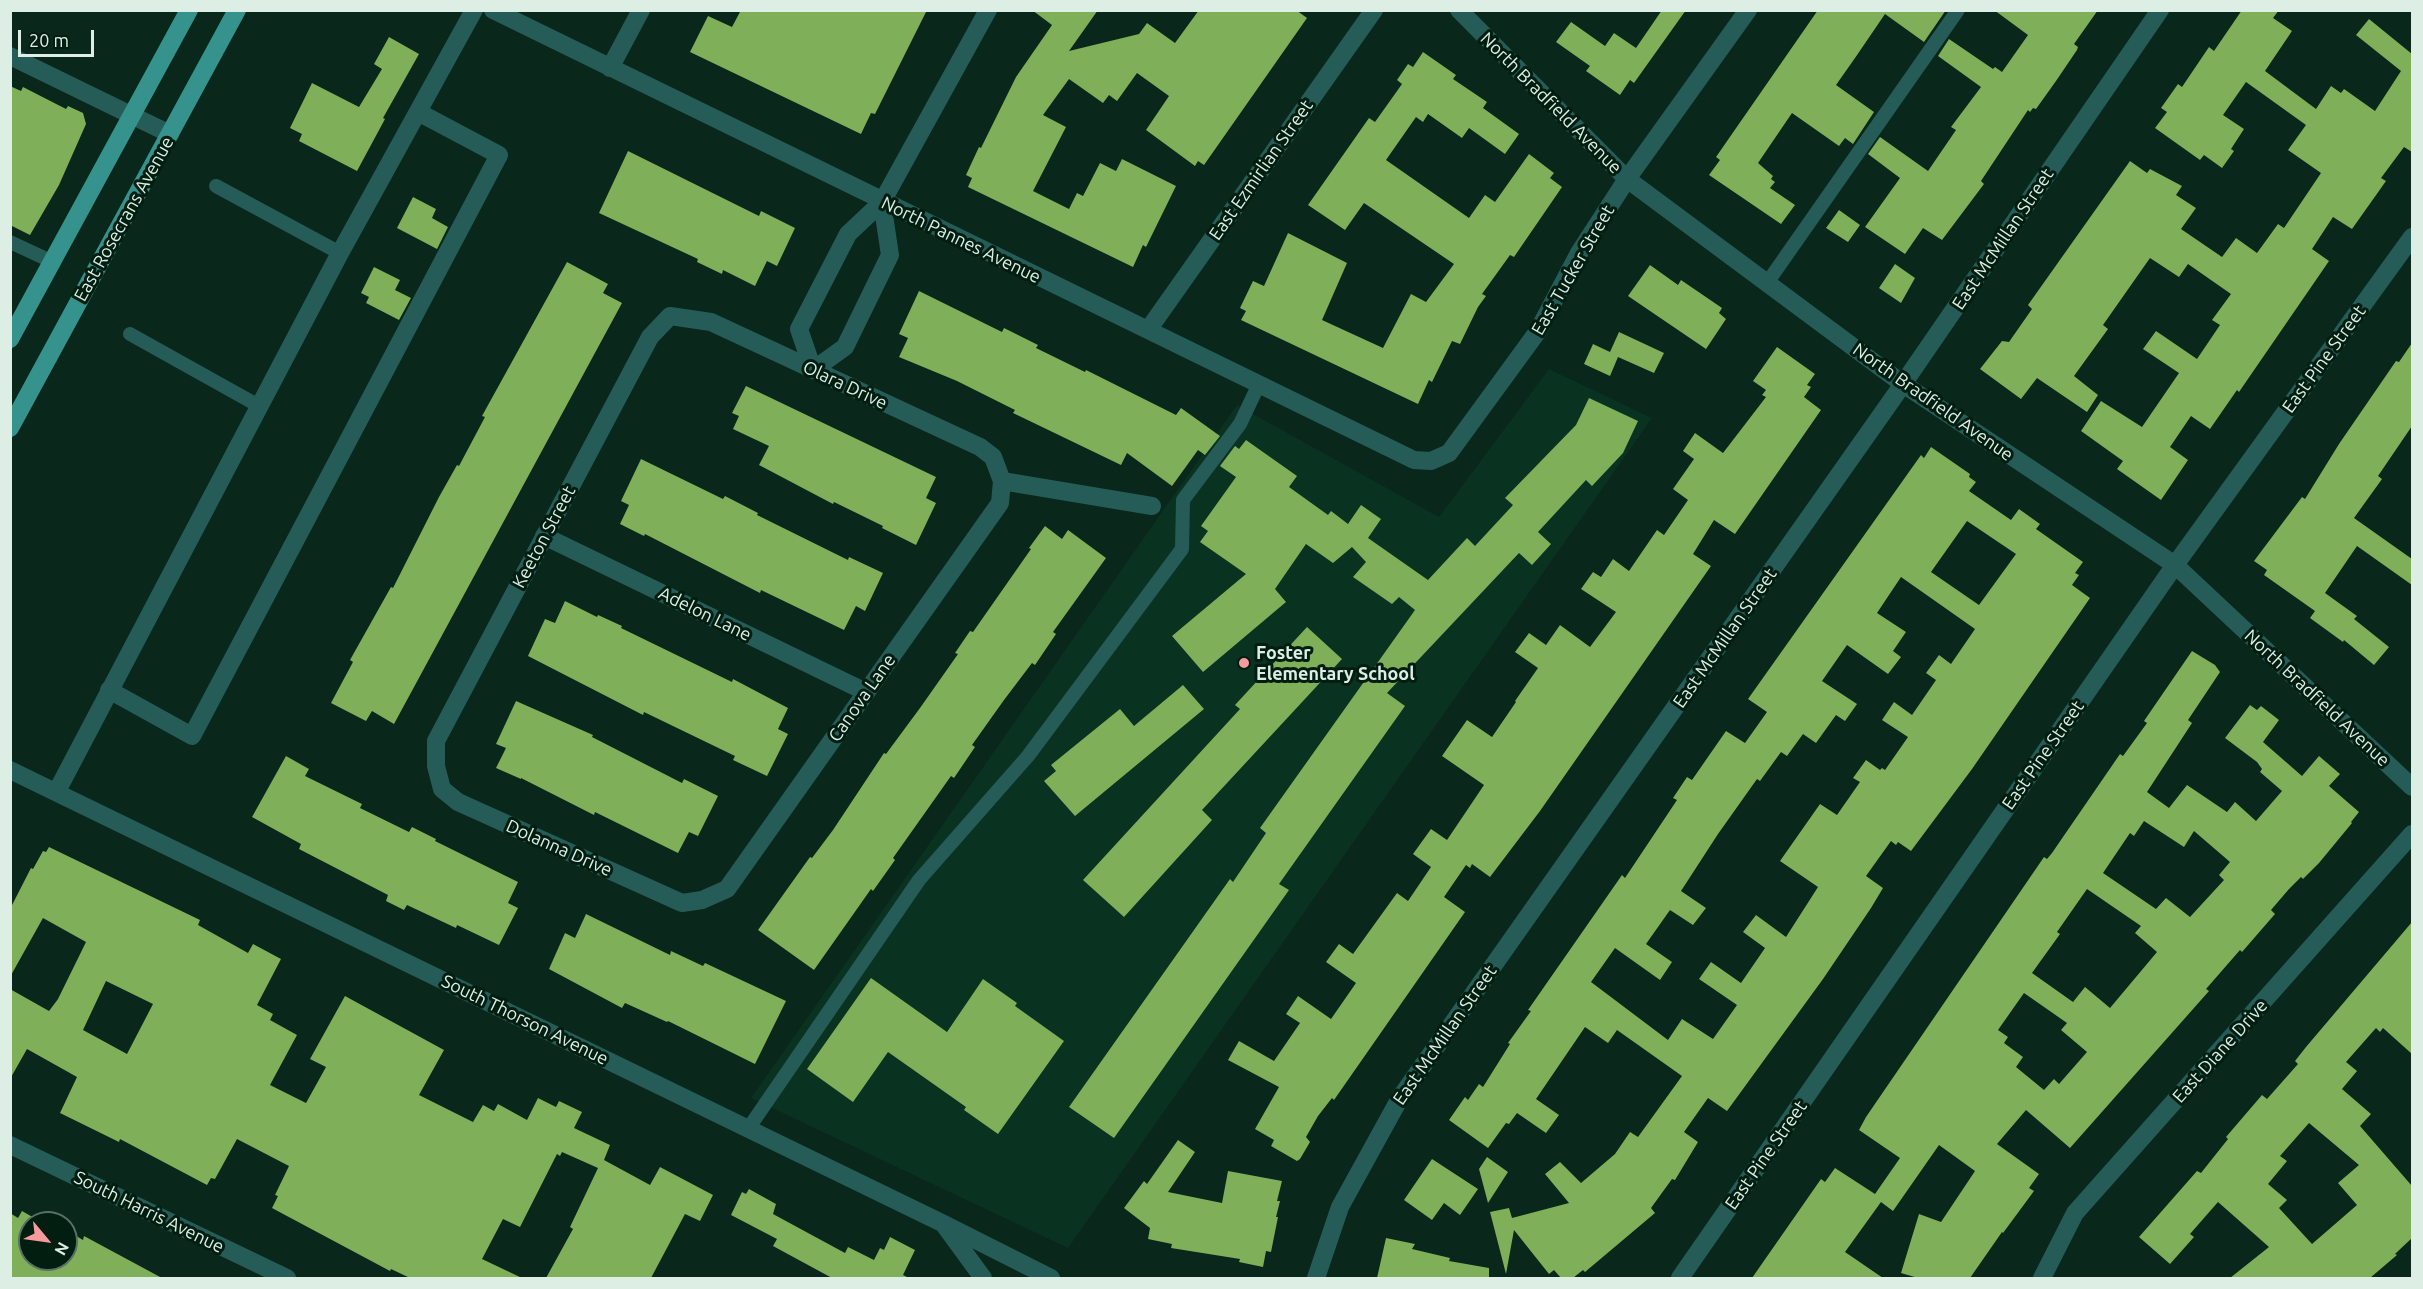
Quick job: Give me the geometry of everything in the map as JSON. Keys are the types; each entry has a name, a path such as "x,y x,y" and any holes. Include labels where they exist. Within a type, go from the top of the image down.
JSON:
{"main road":[{"path":"10,339 189,10"},
{"name":"East Rosecrans Avenue","path":"10,428 237,10"}],"street":[{"path":"57,791 340,254 474,10"},
{"name":"North Pannes Avenue","path":"494,10 882,202 1414,460 1431,461"},
{"path":"610,68 641,10"},
{"path":"882,202 890,255 845,346 813,370 798,329 848,234 882,202 988,10"},
{"name":"East Ezmirlian Street","path":"1148,330 1374,10"},
{"name":"North Bradfield Avenue","path":"1459,10 1627,179 1903,384 2175,565 2412,787"},
{"name":"East Tucker Street","path":"1431,461 1449,453 1538,331 1579,253 1627,179 1748,10"},
{"name":"East McMillan Street","path":"1317,1278 1340,1207 1400,1098 1903,384 2160,10"},
{"path":"10,56 170,134"},
{"path":"109,690 192,736 499,156 418,112"},
{"name":"East Pine Street","path":"1680,1278 2175,565 2412,237"},
{"name":"Olara Drive","path":"670,316 711,322 980,447 993,457 1002,481"},
{"name":"Keeton Street","path":"436,766 436,741 650,337 670,316"},
{"path":"1002,481 1152,506"},
{"name":"Canova Lane","path":"702,900 727,889 1000,503 1002,481"},
{"name":"Adelon Lane","path":"544,536 866,692"},
{"name":"Dolanna Drive","path":"436,766 442,789 458,802 682,903 702,900"},
{"name":"South Thorson Avenue","path":"10,770 942,1223 1042,1276"},
{"name":"East Diane Drive","path":"2042,1278 2075,1213 2412,834"},
{"name":"South Harris Avenue","path":"10,1145 286,1278"},
{"path":"942,1223 983,1278"}],"lane":[{"path":"1767,283 1958,10"},
{"path":"216,186 340,254"},
{"path":"10,242 52,262"},
{"path":"130,334 259,406"},
{"path":"748,1129 920,880 1028,756 1182,549 1184,500 1240,424 1259,384"}],"shaded area":[{"path":"1549,369 1652,418 1068,1248 751,1098 1237,405 1439,517"}],"building":[{"path":"741,10 927,10 875,114 871,113 861,134 690,52 708,16 732,27"},
{"path":"1032,10 1098,10 1069,51 1139,34 1147,23 1175,43 1199,10 1296,10 1307,18 1204,165 1198,161 1195,166 1146,130 1169,96 1137,73 1117,101 1109,95 1103,103 1069,79 1043,115 1066,127 1033,191 1069,209 1077,193 1083,196 1100,163 1116,171 1122,159 1176,186 1146,247 1143,245 1133,267 968,187 972,178 966,175 979,147 981,148 1016,77 1052,25"},
{"path":"1662,10 1686,10 1634,83 1630,80 1620,95 1586,71 1590,66 1556,42 1571,22 1605,46 1614,33 1636,48"},
{"path":"1818,10 1946,10 1924,42 1885,14 1836,85 1874,112 1853,144 1845,138 1839,146 1792,113 1758,163 1773,176 1771,179 1775,182 1770,188 1795,205 1781,224 1709,175 1720,160 1716,157"},
{"path":"1994,10 2098,10 2074,44 2078,47 2077,50 2056,81 2036,109 2033,108 2030,112 2028,110 1981,181 1984,184 1942,240 1923,228 1905,254 1865,227 1900,178 1868,154 1880,137 1928,171 1956,130 1951,127 1981,87 1938,56 1949,39 1993,69 1995,67 2002,72 2028,35"},
{"path":"2242,10 2279,10 2273,18 2292,31 2265,71 2316,109 2331,86 2341,93 2344,89 2375,111 2401,71 2356,35 2369,19 2412,54 2412,152 2404,147 2381,178 2386,181 2352,229 2333,217 2312,249 2329,261 2239,392 2237,390 2210,429 2191,416 2170,447 2188,460 2161,500 2117,469 2123,461 2081,431 2101,401 2142,427 2179,373 2143,349 2156,331 2197,359 2220,325 2212,320 2231,294 2188,264 2179,277 2150,258 2103,325 2108,329 2074,376 2098,395 2087,412 2037,378 2021,399 1980,369 2002,341 2009,342 2032,309 2028,305 2130,161 2147,173 2150,169 2182,186 2176,195 2196,208 2181,229 2222,257 2236,238 2257,253 2278,224 2284,228 2321,173 2288,150 2306,125 2246,82 2223,115 2244,129 2231,149 2234,151 2222,168 2204,155 2200,160 2155,128 2167,112 2161,108 2178,84 2182,87 2209,47 2214,51"},
{"path":"389,37 419,54 383,118 385,119 357,171 299,141 302,134 290,128 312,83 359,107 382,69 374,64"},
{"path":"1423,52 1456,75 1453,79 1487,102 1483,108 1519,134 1505,154 1469,128 1462,138 1428,114 1423,122 1416,117 1386,160 1469,218 1485,195 1495,202 1529,154 1554,173 1550,178 1562,187 1514,257 1510,255 1482,294 1486,296 1460,344 1452,341 1432,382 1429,380 1418,404 1241,320 1246,311 1240,308 1253,281 1264,286 1288,233 1347,263 1322,320 1383,348 1411,294 1426,302 1454,264 1364,203 1345,230 1308,205 1369,118 1375,122 1402,84 1397,80 1408,64 1413,67"},
{"path":"10,86 21,91 23,87 66,109 68,106 83,113 86,124 59,185 30,235 10,225"},
{"path":"628,151 759,216 761,211 795,228 777,266 767,261 755,286 723,270 722,274 697,262 698,259 599,213"},
{"path":"413,197 436,209 432,218 448,227 437,249 397,228"},
{"path":"1839,210 1860,225 1848,242 1826,228"},
{"path":"567,262 608,284 603,293 622,303 394,724 372,711 366,721 331,703 353,662 350,660 391,587 393,588 439,497 457,465 459,466 485,417 482,416"},
{"path":"1895,264 1915,278 1901,303 1879,288"},
{"path":"1650,265 1678,285 1681,280 1722,308 1719,313 1726,319 1706,349 1628,296"},
{"path":"374,267 400,280 395,290 411,298 399,320 366,303 369,297 361,293"},
{"path":"919,291 1002,332 1004,328 1038,345 1036,348 1176,415 1181,408 1220,436 1205,455 1198,450 1172,486 1127,453 1121,465 1013,413 1015,410 957,381 899,357 908,338 899,334"},
{"path":"1619,332 1664,353 1654,373 1618,357 1610,376 1584,364 1593,344 1610,352"},
{"path":"2412,343 2412,426 2378,476 2382,479 2354,518 2412,559 2412,585 2357,546 2325,593 2357,616 2354,619 2389,647 2374,665 2344,640 2343,642 2310,618 2315,611 2264,575 2267,570 2254,561 2302,497 2305,499 2339,444 2396,361 2399,362"},
{"path":"1777,347 1815,374 1807,385 1811,387 1804,397 1821,410 1735,534 1714,520 1693,554 1711,566 1540,811 1490,877 1472,864 1470,868 1466,865 1444,897 1465,912 1334,1100 1332,1098 1318,1116 1306,1137 1310,1142 1300,1159 1297,1161 1271,1146 1274,1140 1255,1129 1279,1087 1228,1060 1239,1041 1274,1061 1300,1023 1286,1014 1298,996 1331,1019 1356,983 1326,962 1339,944 1353,954 1397,893 1408,901 1431,867 1413,854 1431,829 1447,840 1484,785 1442,756 1467,720 1492,737 1538,668 1515,652 1529,633 1546,645 1560,625 1590,647 1616,612 1581,589 1593,572 1601,577 1613,559 1629,571 1657,530 1664,535 1688,500 1673,489 1694,459 1683,451 1695,433 1723,453 1766,397 1762,395 1766,390 1753,381"},
{"path":"746,386 936,477 926,498 936,503 916,545 882,528 883,526 834,502 833,504 759,465 769,446 733,429 739,416 732,413"},
{"path":"1589,398 1638,421 1623,453 1592,486 1586,480 1538,532 1551,544 1532,565 1519,553 1387,693 1405,706 1279,884 1289,890 1114,1138 1069,1107 1230,879 1233,882 1266,833 1260,828 1415,610 1399,597 1392,604 1353,577 1366,562 1352,547 1333,563 1306,544 1275,589 1286,602 1203,672 1172,636 1246,574 1200,542 1208,531 1201,526 1236,477 1220,466 1235,446 1239,449 1246,440 1297,476 1289,487 1328,515 1331,511 1348,524 1361,505 1381,519 1368,538 1428,580 1467,538 1475,546 1513,505 1505,498 1576,425"},
{"path":"1931,447 1970,474 1969,477 1976,482 1969,491 2011,520 2019,509 2040,524 2036,529 2083,562 2075,573 2079,575 2072,585 2090,598 1972,769 1911,851 1898,842 1896,845 1891,841 1866,876 1883,888 1823,979 1727,1111 1708,1098 1684,1132 1698,1142 1675,1180 1672,1179 1651,1208 1655,1213 1585,1272 1583,1270 1573,1278 1561,1278 1554,1270 1549,1274 1514,1230 1506,1274 1490,1212 1509,1208 1512,1218 1569,1203 1545,1174 1560,1162 1581,1183 1615,1154 1630,1132 1638,1137 1682,1076 1617,1030 1608,1043 1585,1027 1536,1099 1559,1115 1546,1133 1517,1113 1509,1124 1506,1123 1488,1148 1449,1120 1465,1097 1468,1100 1479,1084 1483,1087 1510,1044 1508,1043 1531,1011 1528,1010 1622,875 1625,878 1677,800 1673,798 1687,777 1692,780 1726,731 1745,743 1767,712 1748,699 1921,455 1924,458","holes":["1967,521 2016,554 1979,605 1931,572","1901,577 1975,629 1951,664 1939,655 1926,673 1936,680 1912,715 1894,702 1882,720 1908,737 1885,770 1882,768 1880,770 1866,760 1853,778 1860,782 1837,815 1820,804 1780,861 1818,887 1786,937 1756,915 1743,932 1765,948 1741,983 1711,962 1699,979 1737,1005 1713,1039 1682,1019 1668,1040 1591,982 1615,948 1660,980 1672,962 1646,944 1670,910 1693,925 1706,908 1681,891 1757,779 1760,781 1781,752 1787,756 1803,734 1816,743 1836,715 1845,721 1857,704 1822,681 1847,645 1888,674 1901,657 1893,651 1906,632 1877,613"]},
{"path":"641,459 723,499 725,496 758,513 757,515 848,560 849,557 883,573 865,611 856,606 844,630 761,590 760,593 645,534 644,536 620,524 629,505 621,501"},
{"path":"1045,526 1062,539 1068,530 1106,558 1053,632 1056,634 1035,665 1032,663 1004,700 972,745 975,747 954,778 951,776 893,858 895,860 873,891 871,889 814,970 758,930 810,857 812,858 833,830 884,753 886,754 920,708 958,654 955,653 970,631 973,632"},
{"path":"565,601 622,626 621,628 732,682 733,679 788,708 778,729 788,734 767,776 733,760 735,756 644,712 643,715 528,656 545,619 555,623"},
{"path":"1307,627 1342,659 1202,810 1212,820 1124,917 1083,880 1240,709 1235,705"},
{"path":"2192,651 2215,665 2220,672 2188,720 2192,723 2147,792 2169,808 2187,785 2227,812 2235,802 2256,821 2282,791 2260,772 2262,769 2257,762 2225,738 2250,705 2257,710 2261,706 2279,720 2263,742 2302,776 2319,756 2340,774 2329,786 2359,812 2319,863 2303,879 2301,877 2271,910 2275,914 2206,989 2209,991 2070,1148 2026,1110 1997,1144 2039,1174 2029,1188 2034,1191 1970,1278 1918,1278 1901,1273 1919,1214 1941,1222 1975,1171 1939,1145 1893,1211 1881,1202 1845,1252 1883,1278 1752,1278 1821,1179 1825,1182 1835,1168 1875,1194 1900,1158 1859,1130 1866,1117 2044,857 2047,859 2052,853 2120,754 2123,756 2147,723 2144,721","holes":["2144,821 2184,847 2194,831 2230,862 2219,875 2224,880 2190,917 2166,898 2156,909 2103,873 2130,833 2134,836","2087,889 2141,926 2135,933 2157,952 2110,1008 2085,987 2073,1002 2032,973 2060,934 2057,932","2024,993 2067,1023 2061,1030 2087,1052 2059,1084 2054,1079 2044,1090 2016,1067 2023,1057 2004,1043 2008,1037 1998,1030"]},
{"path":"1183,685 1204,709 1075,816 1044,781 1056,771 1051,765 1120,709 1134,726"},
{"path":"516,701 593,735 592,737 682,783 684,779 718,796 698,836 689,832 678,853 595,812 594,815 496,768 506,748 496,744"},
{"path":"286,756 309,769 305,776 362,804 360,808 409,832 412,827 436,839 435,841 518,882 508,903 518,908 499,945 407,905 404,910 386,901 388,895 299,849 301,844 252,817"},
{"path":"49,847 200,920 198,925 248,953 253,944 281,959 257,1005 273,1014 270,1020 297,1035 270,1085 306,1103 326,1067 310,1059 345,996 444,1050 419,1095 473,1122 483,1105 494,1111 498,1104 527,1120 538,1098 556,1107 559,1101 582,1112 574,1128 610,1145 604,1160 650,1185 660,1167 713,1195 700,1221 685,1214 651,1278 546,1278 573,1229 570,1227 598,1168 562,1152 560,1156 557,1154 520,1227 503,1219 482,1259 522,1278 410,1278 391,1269 390,1271 272,1208 278,1196 275,1195 289,1166 237,1139 215,1179 211,1178 207,1185 120,1139 119,1142 60,1113 77,1077 27,1049 10,1079 10,989 49,1011 58,999 86,942 43,918 10,977 10,909 31,868 33,869 43,851 46,852","holes":["106,981 153,1004 127,1054 83,1030"]},
{"path":"586,914 670,955 671,951 703,966 705,963 786,1001 755,1064 668,1021 625,1003 622,1008 549,969 565,933 575,938"},
{"path":"2412,922 2412,1054 2383,1028 2380,1032 2376,1028 2346,1062 2357,1071 2342,1089 2371,1114 2360,1126 2412,1186 2412,1238 2395,1254 2397,1255 2370,1278 2230,1278 2269,1247 2218,1202 2190,1234 2194,1237 2170,1264 2139,1237 2197,1171 2201,1173 2228,1139 2226,1137 2262,1095 2267,1099 2298,1064 2295,1061","holes":["2309,1123 2359,1165 2338,1183 2357,1205 2312,1244 2279,1208 2287,1200 2268,1184 2287,1161 2280,1156"]},
{"path":"871,978 947,1032 983,979 1017,1003 1015,1006 1064,1041 998,1134 964,1110 966,1107 888,1052 853,1102 807,1069"},
{"path":"1178,1140 1195,1152 1168,1192 1222,1203 1228,1171 1282,1181 1277,1201 1280,1201 1271,1252 1266,1251 1263,1267 1239,1262 1240,1259 1171,1248 1172,1244 1148,1239 1150,1228 1124,1208 1144,1181 1147,1184"},
{"path":"1487,1157 1508,1172 1488,1203 1479,1169"},
{"path":"1432,1159 1478,1189 1460,1215 1444,1203 1432,1220 1404,1200"},
{"path":"749,1189 776,1204 773,1214 845,1253 848,1247 874,1260 880,1248 884,1250 890,1237 915,1250 903,1275 909,1278 832,1278 773,1246 777,1239 731,1215 742,1192 746,1194"},
{"path":"10,1213 18,1218 18,1271 78,1271 78,1237 83,1240 84,1236 162,1278 10,1278"},
{"path":"1386,1238 1415,1244 1412,1249 1450,1258 1449,1261 1489,1268 1489,1278 1377,1278"}],"place":[{"name":"Foster Elementary School","path":"1244,663"}]}
